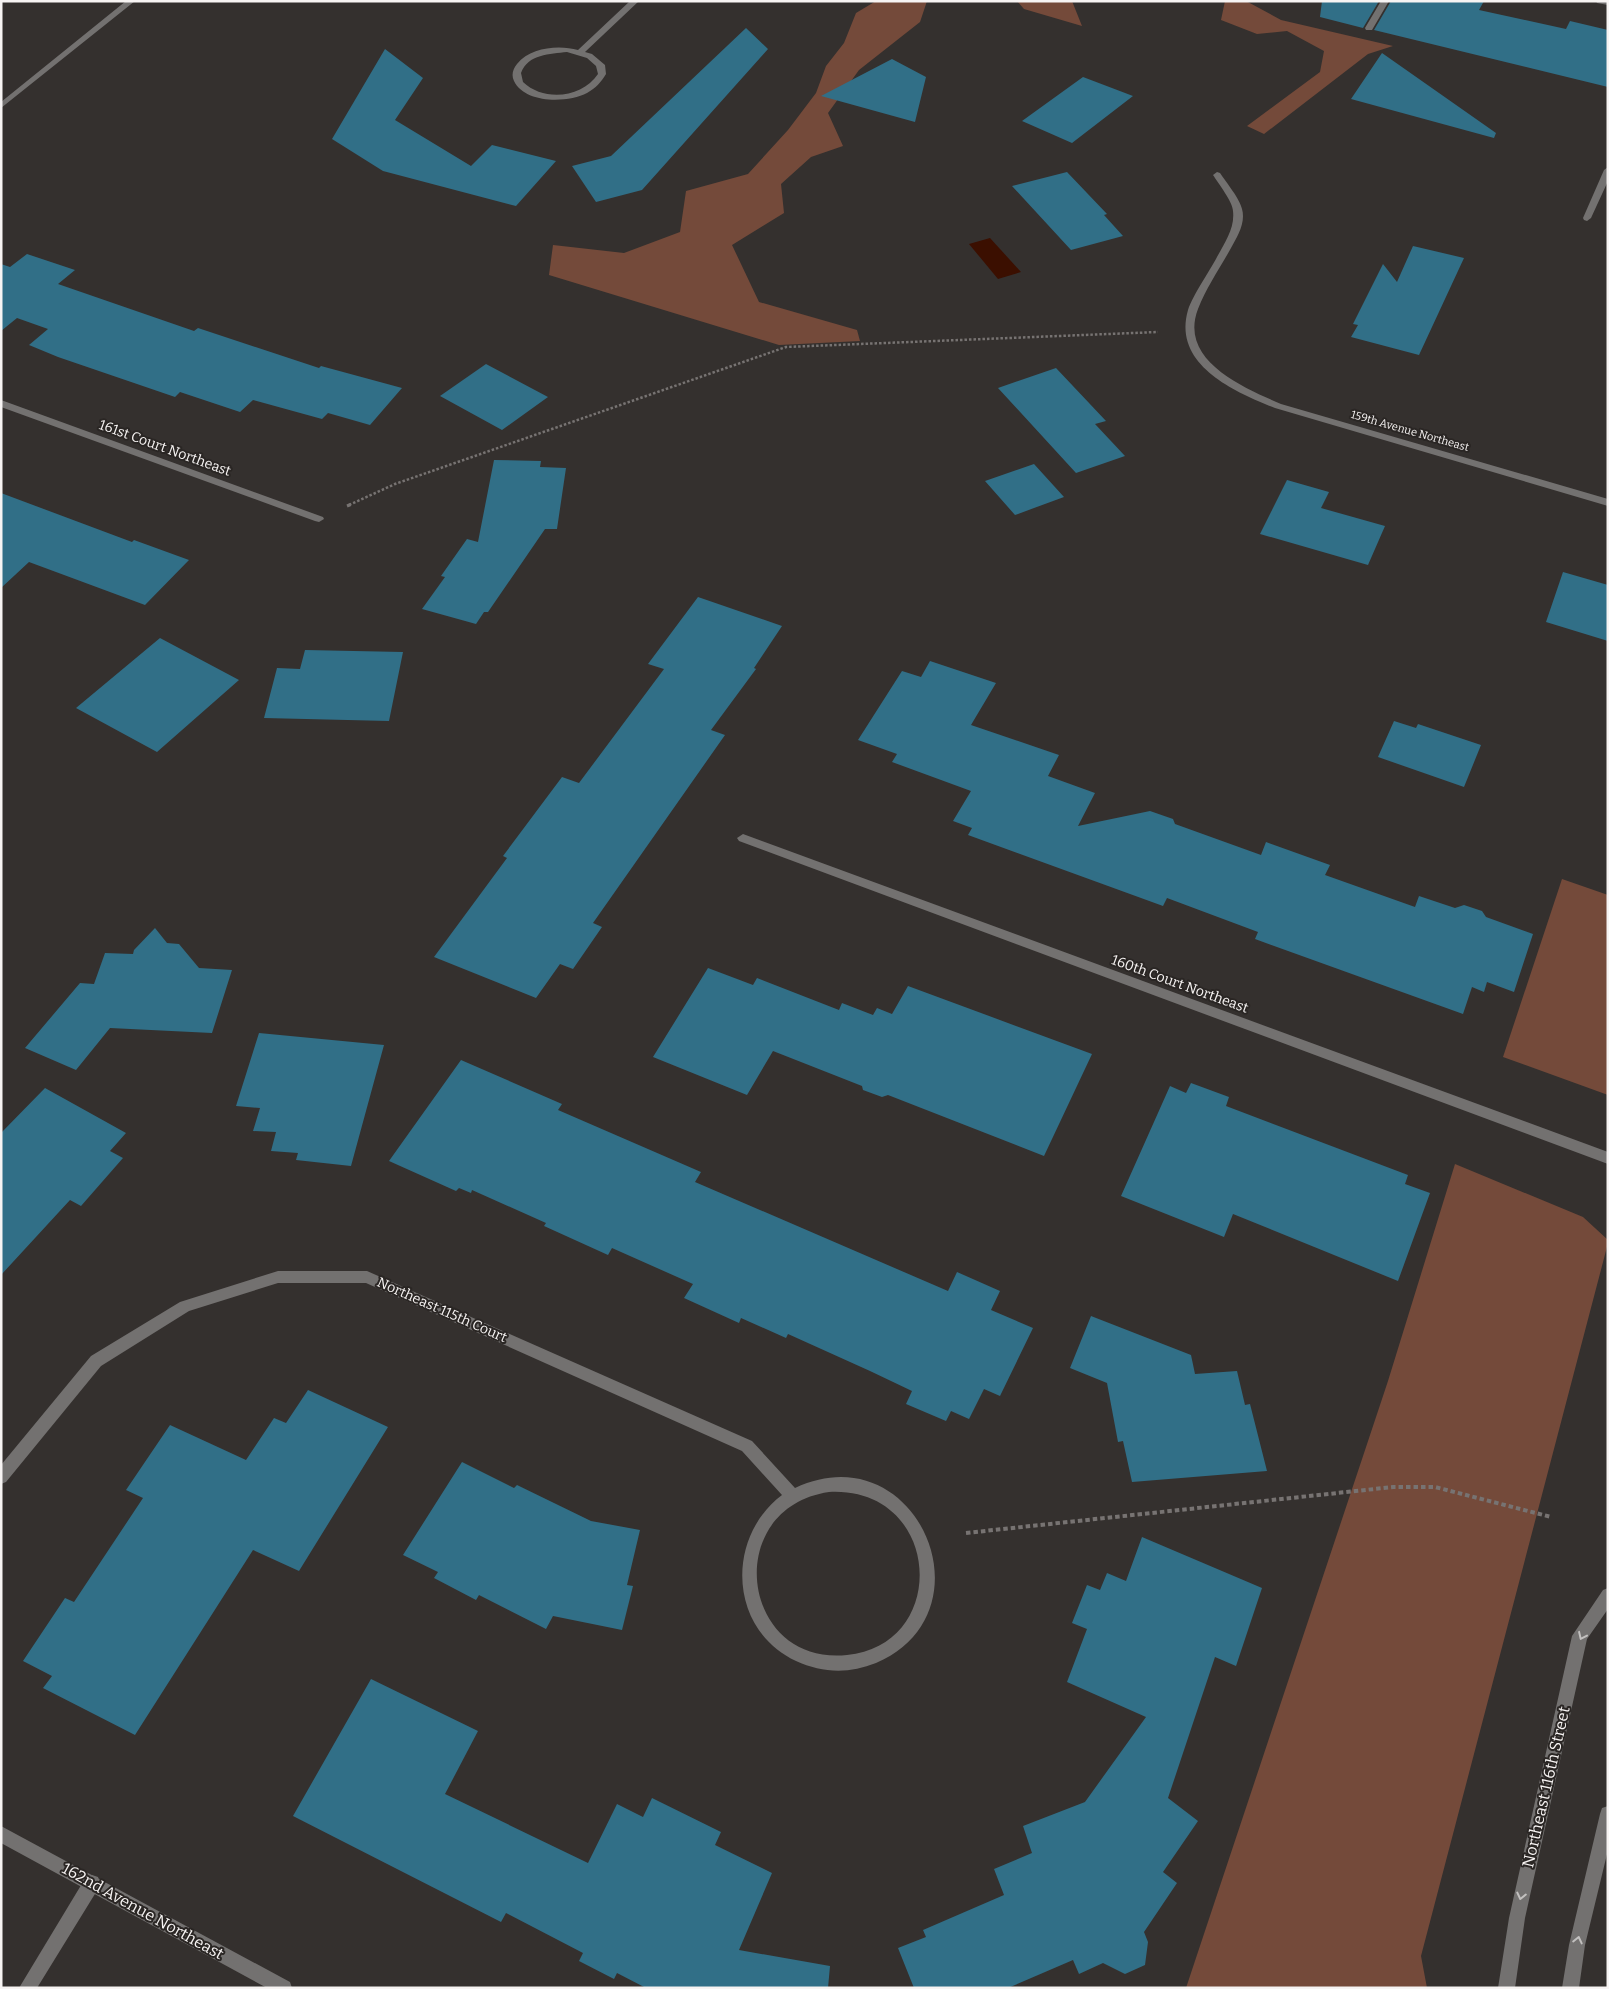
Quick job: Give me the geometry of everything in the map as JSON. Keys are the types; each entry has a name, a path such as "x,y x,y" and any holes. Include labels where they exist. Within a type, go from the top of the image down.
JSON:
{"street":[{"path":"1,106 131,1"},
{"path":"581,52 593,57 600,64 603,72 601,80 593,87 581,93 567,96 544,96 525,90 518,83 515,75 518,67 526,60 538,54 552,51 581,52 634,1"},
{"path":"1369,28 1385,1"},
{"path":"1600,1 1608,3"},
{"path":"1587,218 1608,170"},
{"name":"159th Avenue Northeast","path":"1217,175 1238,209 1237,228 1193,310 1190,332 1196,350 1211,370 1238,389 1278,406 1608,502"},
{"name":"161st Court Northeast","path":"1,403 320,518"},
{"name":"160th Court Northeast","path":"743,838 1608,1158"},
{"name":"Northeast 115th Court","path":"1,1477 96,1361 185,1306 278,1277 367,1277 747,1446 793,1497"},
{"path":"828,1484 856,1486 882,1496 903,1512 919,1534 928,1559 928,1585 920,1612 906,1634 884,1652 857,1661 827,1662 798,1654 772,1636 755,1612 747,1583 749,1554 759,1528 778,1506 793,1497 801,1492 828,1484"},
{"name":"Northeast 116th Street","path":"1506,1988 1517,1918 1580,1636 1608,1595"},
{"path":"1570,1988 1577,1945 1608,1814"},
{"name":"162nd Avenue Northeast","path":"1,1834 284,1988"},
{"path":"27,1988 92,1883"}],"path":[{"path":"320,518 395,484 786,347 1164,332"},
{"path":"966,1533 1393,1487 1435,1487 1551,1516"}],"shaded area":[{"path":"876,1 927,1 920,22 859,70 828,113 843,146 811,157 781,184 784,213 732,245 759,302 857,330 860,341 779,345 549,275 553,245 624,253 680,232 686,191 748,174 788,130 816,93 826,66 844,43 856,13"},
{"path":"1017,1 1072,1 1082,26 1024,9"},
{"path":"1225,1 1246,1 1281,20 1393,46 1368,54 1264,134 1247,126 1320,72 1324,51 1287,31 1257,34 1221,20"},
{"path":"990,238 1021,272 998,279 969,244"},
{"path":"1562,879 1608,895 1608,1095 1503,1057"},
{"path":"1455,1164 1583,1217 1608,1240 1608,1243 1421,1956 1427,1988 1186,1988 1388,1381"}],"building":[{"path":"1322,1 1379,1 1363,28 1320,17"},
{"path":"1391,1 1484,1 1479,10 1566,29 1570,21 1608,30 1608,87 1374,30"},
{"path":"746,28 768,49 642,190 596,202 572,166 611,156"},
{"path":"385,49 423,78 395,120 471,166 492,145 556,161 516,206 383,171 332,139"},
{"path":"1382,53 1496,133 1494,138 1351,99"},
{"path":"892,59 926,77 915,122 821,96"},
{"path":"1083,77 1133,96 1072,143 1022,121"},
{"path":"1067,172 1107,214 1104,215 1123,236 1071,250 1012,186"},
{"path":"1413,246 1464,258 1419,355 1351,337 1358,325 1353,324 1383,264 1397,282"},
{"path":"27,254 75,270 58,284 194,331 198,328 319,368 321,366 402,388 370,425 328,413 322,419 253,400 240,412 180,392 175,397 58,357 29,345 48,329 17,318 1,331 1,264 10,267"},
{"path":"486,364 548,397 502,430 440,396"},
{"path":"1056,368 1106,421 1095,424 1125,456 1076,473 998,388"},
{"path":"494,460 541,461 540,467 566,468 557,529 545,529 488,612 484,612 476,624 422,609 445,577 441,576 467,539 478,542"},
{"path":"1034,464 1064,497 1015,515 985,481"},
{"path":"1287,480 1329,492 1321,508 1385,526 1368,565 1260,534"},
{"path":"1,493 132,542 134,540 189,560 145,605 29,562 1,588"},
{"path":"1563,572 1608,585 1608,641 1546,622"},
{"path":"698,597 782,626 754,668 756,669 711,730 725,735 593,923 602,927 573,969 560,964 536,998 434,957 507,858 503,856 562,777 579,783 664,669 648,664"},
{"path":"160,638 239,680 157,752 76,708"},
{"path":"305,650 403,652 389,721 264,718 277,668 300,669"},
{"path":"930,661 996,683 971,725 1059,755 1048,776 1095,793 1078,826 1150,811 1173,819 1175,824 1261,855 1266,842 1330,865 1325,875 1415,907 1419,896 1455,908 1464,905 1482,911 1486,917 1533,934 1514,992 1487,982 1484,992 1472,987 1463,1014 1255,939 1258,932 1167,898 1163,906 968,835 972,828 953,821 971,791 892,762 897,754 858,740 902,671 921,677"},
{"path":"1394,721 1416,728 1418,724 1481,745 1464,787 1378,757"},
{"path":"155,928 167,943 179,944 199,968 232,970 212,1033 110,1028 76,1070 25,1048 80,983 94,984 105,953 133,954 134,950"},
{"path":"708,968 753,985 757,978 839,1010 842,1003 873,1015 877,1008 892,1014 908,986 1092,1054 1044,1156 888,1095 882,1097 863,1090 862,1086 773,1051 747,1095 653,1057"},
{"path":"259,1033 384,1045 351,1166 296,1160 298,1153 271,1151 276,1132 253,1131 260,1108 236,1106"},
{"path":"461,1060 562,1104 558,1110 701,1172 695,1182 948,1291 957,1272 1000,1291 991,1310 1033,1328 1000,1396 984,1389 969,1419 951,1411 946,1421 906,1404 912,1391 870,1371 788,1334 786,1338 741,1318 739,1323 684,1298 693,1284 612,1248 608,1255 544,1226 546,1223 472,1190 471,1193 459,1188 456,1191 389,1161"},
{"path":"1191,1083 1229,1097 1226,1106 1408,1175 1405,1184 1430,1193 1398,1281 1233,1214 1224,1237 1121,1196 1170,1086 1186,1093"},
{"path":"45,1088 126,1133 110,1151 123,1158 81,1206 70,1200 1,1275 1,1133"},
{"path":"1091,1316 1191,1355 1195,1374 1237,1371 1245,1405 1250,1404 1267,1471 1132,1482 1123,1441 1118,1442 1107,1383 1070,1368"},
{"path":"308,1390 388,1427 299,1571 253,1550 135,1735 43,1688 52,1676 23,1661 65,1598 74,1602 143,1498 126,1490 170,1425 246,1460 274,1418 286,1423"},
{"path":"462,1462 514,1488 517,1485 591,1521 640,1530 627,1585 633,1586 622,1630 553,1616 546,1629 479,1595 476,1600 434,1578 438,1572 403,1555"},
{"path":"1142,1537 1262,1588 1236,1666 1215,1657 1168,1798 1198,1821 1163,1872 1177,1883 1144,1932 1148,1942 1145,1965 1125,1974 1103,1963 1079,1974 1073,1960 1008,1988 914,1988 898,1948 926,1937 923,1930 1004,1895 994,1869 1032,1853 1023,1826 1085,1802 1146,1717 1067,1682 1087,1629 1072,1623 1087,1585 1100,1590 1107,1573 1126,1581"},
{"path":"371,1679 478,1731 445,1794 588,1863 617,1804 643,1817 652,1798 721,1832 715,1845 772,1873 739,1950 830,1966 828,1988 646,1988 617,1973 614,1979 579,1961 583,1953 506,1913 501,1922 293,1816"}]}
